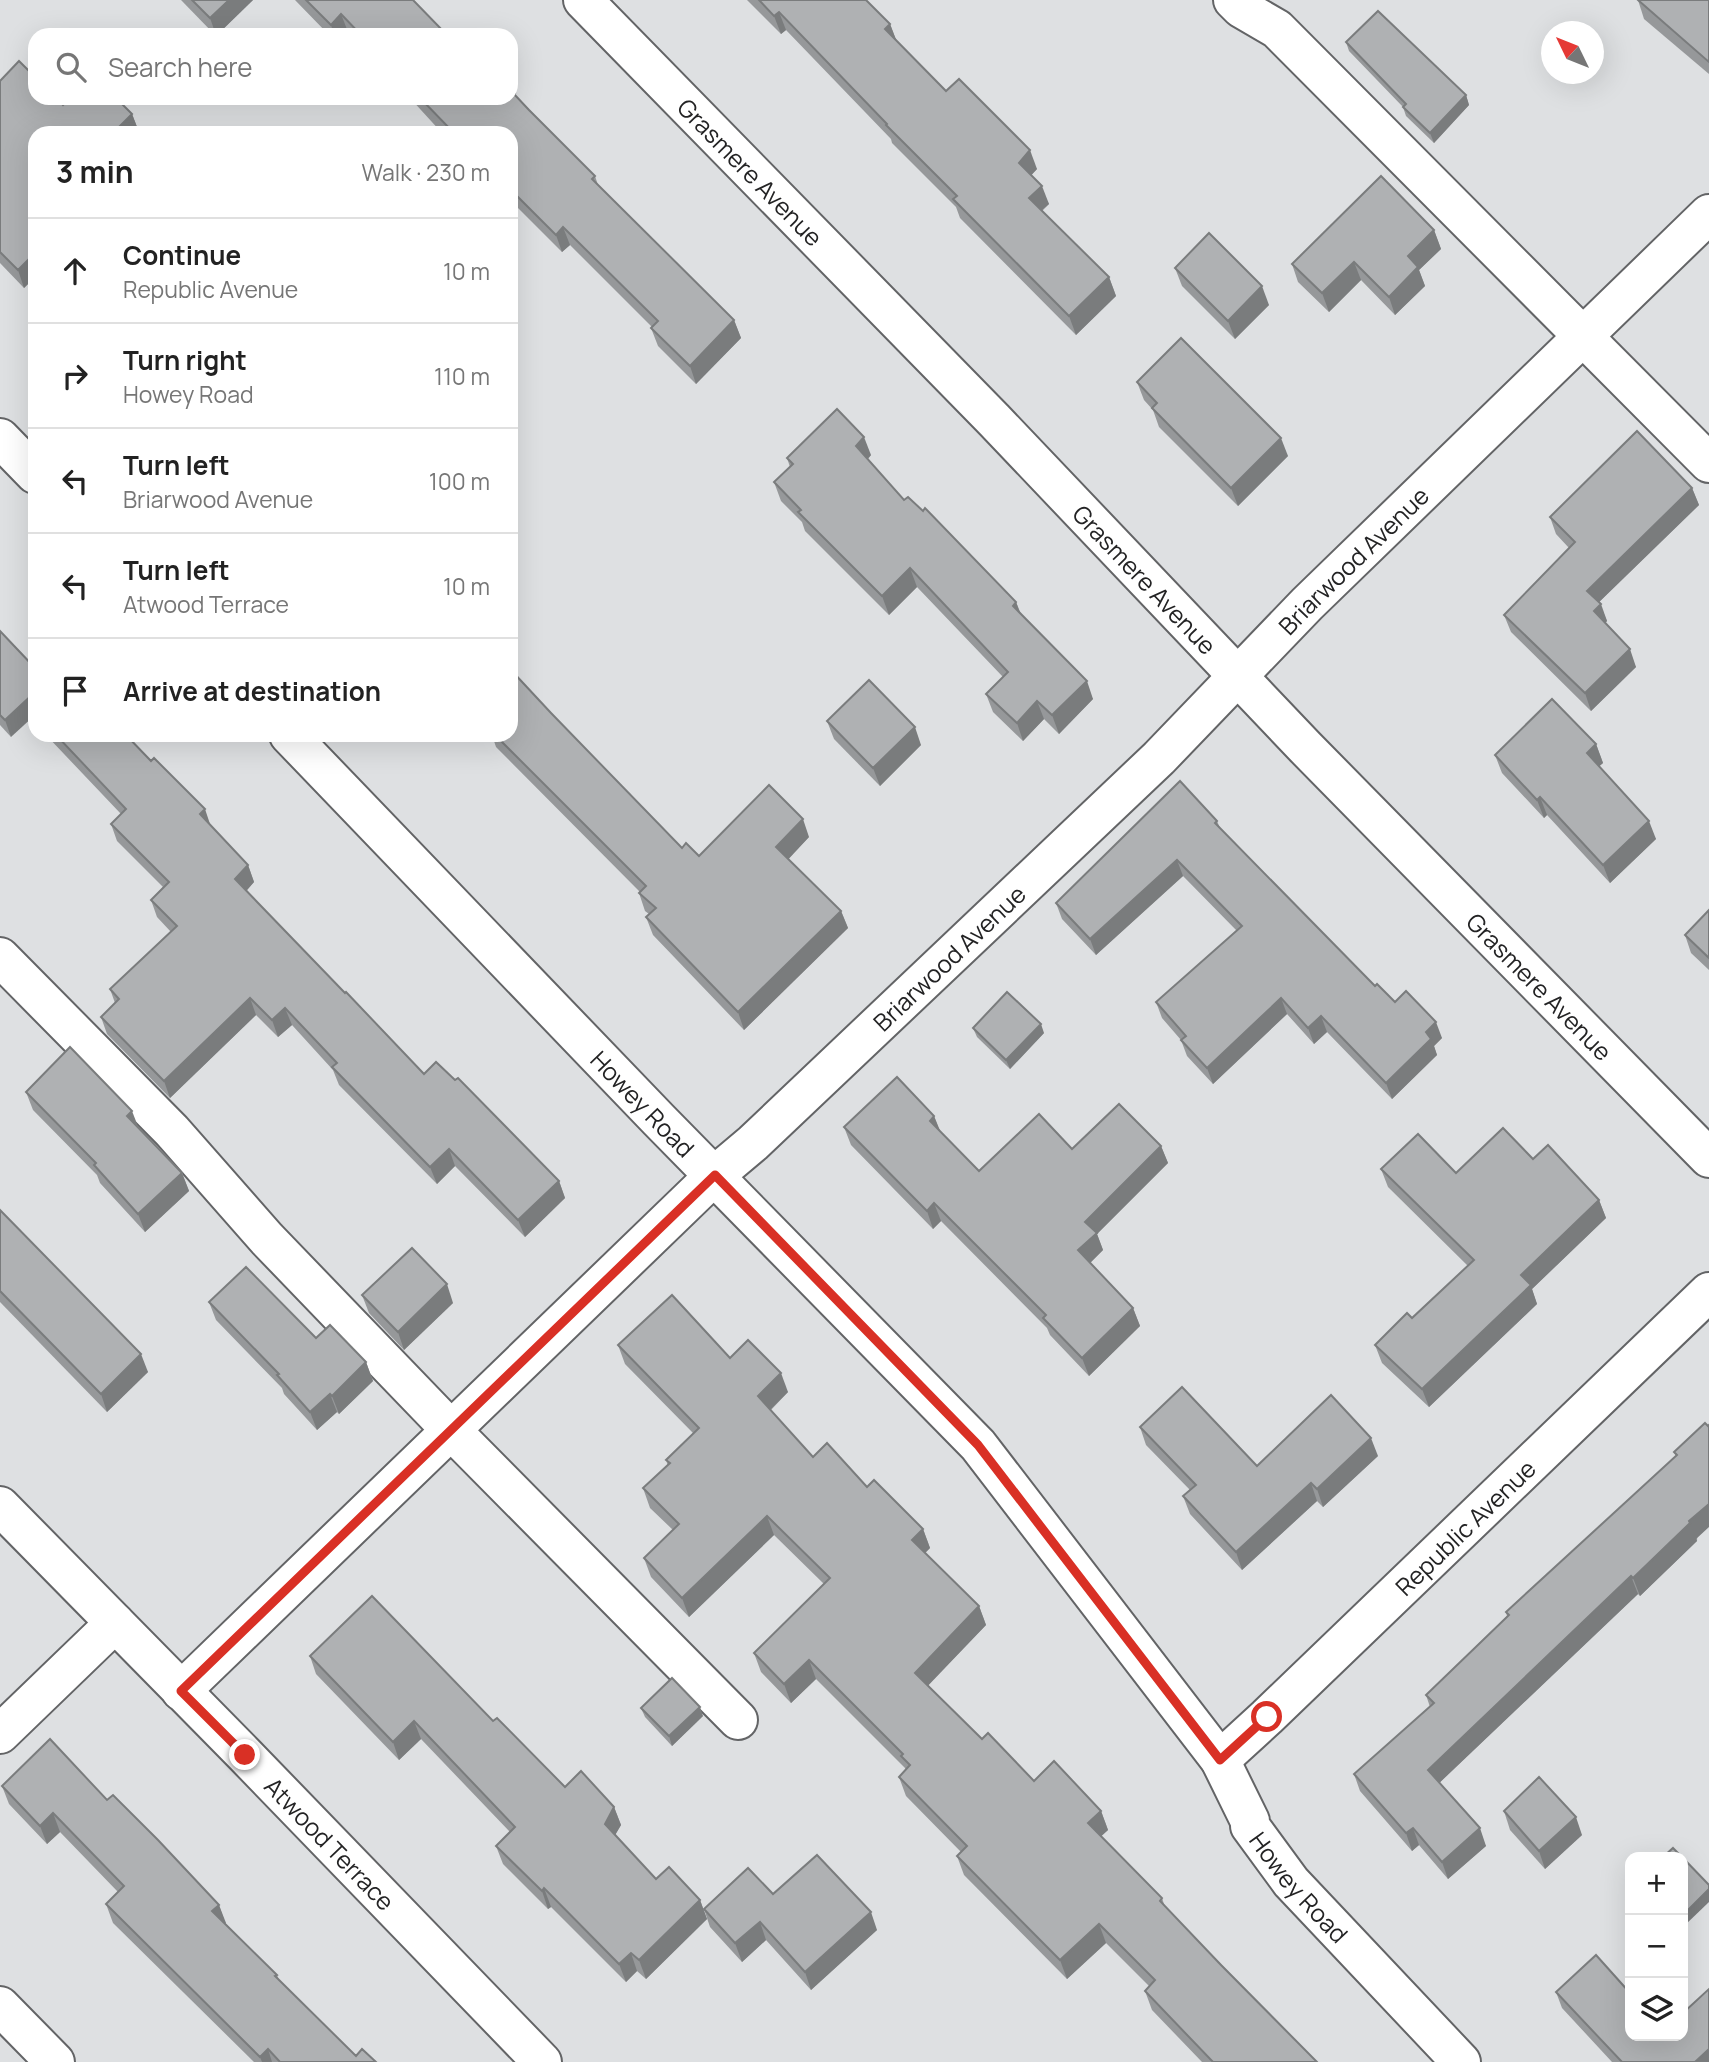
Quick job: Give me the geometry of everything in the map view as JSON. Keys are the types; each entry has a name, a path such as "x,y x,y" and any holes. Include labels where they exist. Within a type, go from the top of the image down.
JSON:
{"street":[{"name":"Grasmere Avenue","path":"583,0 984,410 1238,677 1709,1158"},
{"path":"1233,0 1241,8 1277,29 1709,463"},
{"name":"Briarwood Avenue","path":"181,1691 715,1175 753,1143 1159,758 1307,604 1709,214"},
{"path":"0,438 28,467"},
{"name":"Howey Road","path":"296,742 659,1120 978,1445 1220,1760 1250,1826 1291,1882 1461,2062"},
{"path":"0,957 172,1130 267,1239 451,1430 738,1720"},
{"name":"Republic Avenue","path":"1220,1760 1709,1292"},
{"name":"Atwood Terrace","path":"0,1506 541,2062"},
{"path":"0,1734 114,1623"},
{"path":"0,2006 55,2062"}],"building":[{"path":"192,0 229,0 210,18"},
{"path":"306,0 413,0 440,28 354,28 341,14 331,25"},
{"path":"759,0 866,0 890,24 885,29 946,91 959,79 1030,150 1019,163 1042,186 1029,198 1109,277 1069,316 953,199 957,196 779,12 774,16"},
{"path":"1638,0 1709,0 1709,62"},
{"path":"1378,11 1466,95 1430,133 1403,107 1406,104 1346,42"},
{"path":"19,61 28,70 28,105 123,105 132,114 120,126 28,126 28,260 18,270 0,252 0,81"},
{"path":"518,98 595,176 592,179 734,320 690,366 651,328 658,321 563,227 556,235 518,197 518,126 447,126 427,105 518,105"},
{"path":"1381,176 1434,230 1408,256 1418,267 1389,297 1354,262 1322,293 1292,264"},
{"path":"1209,233 1262,286 1228,321 1175,268"},
{"path":"1181,338 1281,438 1231,488 1152,408 1157,403 1137,382"},
{"path":"837,409 864,437 856,446 904,500 908,497 923,511 925,508 1016,602 1013,606 1087,681 1052,715 1037,701 1017,723 986,694 1008,672 910,568 882,596 798,512 801,510 774,482 793,464 787,458"},
{"path":"1637,431 1692,488 1587,591 1601,604 1594,611 1630,649 1585,693 1504,615 1575,542 1550,517"},
{"path":"0,631 28,661 28,699 5,720 0,715"},
{"path":"518,678 682,848 686,843 699,856 769,785 803,819 776,847 841,911 738,1012 646,917 656,908 639,893 646,886 502,742 518,742"},
{"path":"869,680 915,727 873,768 827,721"},
{"path":"1552,699 1596,744 1587,753 1649,821 1603,865 1540,797 1537,800 1495,755"},
{"path":"63,742 133,742 151,761 154,758 205,809 200,814 248,865 235,879 424,1074 436,1062 455,1080 458,1078 559,1181 518,1220 449,1149 430,1167 332,1067 337,1063 285,1008 272,1020 250,998 164,1081 101,1017 119,999 110,989 177,926 151,900 169,882 111,824 126,809"},
{"path":"1180,781 1217,821 1215,823 1375,986 1377,984 1395,1002 1406,991 1436,1022 1426,1032 1431,1039 1386,1083 1321,1016 1308,1028 1281,998 1207,1068 1181,1040 1186,1036 1156,1002 1242,926 1177,860 1090,939 1056,903"},
{"path":"1709,910 1709,958 1685,935"},
{"path":"1007,992 1041,1024 1006,1060 973,1028"},
{"path":"70,1047 132,1111 127,1116 182,1173 138,1214 94,1165 96,1163 26,1092"},
{"path":"897,1077 934,1116 930,1121 979,1171 1039,1114 1072,1149 1119,1104 1161,1146 1085,1222 1097,1233 1078,1250 1133,1308 1082,1358 1043,1318 1046,1315 934,1203 927,1211 844,1127"},
{"path":"1503,1128 1533,1159 1548,1145 1599,1200 1521,1275 1531,1285 1422,1389 1375,1345 1407,1313 1412,1318 1474,1260 1381,1169 1418,1134 1456,1173"},
{"path":"0,1210 141,1354 101,1394 0,1291"},
{"path":"412,1248 447,1284 398,1332 362,1295"},
{"path":"246,1267 316,1338 330,1325 366,1362 332,1396 330,1394 310,1412 277,1375 279,1374 209,1302"},
{"path":"672,1295 730,1358 748,1340 781,1373 758,1396 813,1457 827,1443 867,1487 874,1480 923,1529 912,1540 979,1606 915,1673 982,1739 988,1733 1034,1781 1054,1761 1101,1811 1088,1823 1162,1898 1160,1901 1221,1965 1317,2062 1213,2062 1145,1991 1155,1980 1099,1924 1060,1960 957,1856 967,1846 899,1777 910,1765 901,1756 903,1754 809,1660 784,1684 754,1653 830,1578 767,1516 682,1598 644,1558 679,1524 643,1488 670,1463 666,1460 699,1428 618,1345"},
{"path":"1182,1387 1257,1466 1331,1395 1371,1438 1317,1489 1311,1483 1236,1552 1183,1496 1196,1485 1140,1427"},
{"path":"1705,1423 1709,1425 1709,1504 1428,1770 1480,1828 1442,1862 1413,1828 1406,1833 1354,1774 1434,1703 1426,1695 1509,1615 1506,1612 1677,1455 1674,1452"},
{"path":"372,1596 493,1721 497,1718 565,1787 581,1771 614,1807 605,1824 656,1879 669,1867 700,1900 639,1960 631,1953 619,1964 544,1888 542,1891 496,1846 515,1827 414,1721 393,1742 310,1656"},
{"path":"672,1678 700,1707 669,1736 641,1708"},
{"path":"50,1739 107,1800 113,1795 158,1840 219,1905 212,1911 277,1975 275,1976 356,2056 362,2049 376,2062 280,2062 268,2049 260,2057 106,1904 124,1886 53,1813 40,1826 2,1786"},
{"path":"1539,1777 1576,1817 1539,1851 1504,1811"},
{"path":"817,1855 871,1912 805,1972 760,1922 735,1943 704,1909 748,1868 773,1894"},
{"path":"1688,1863 1709,1885 1709,1889 1688,1910"},
{"path":"1596,1955 1625,1987 1625,2041 1688,2041 1688,2008 1709,1989 1709,2049 1695,2062 1622,2062 1556,1992"}],"route":[{"path":"245,1755 181,1691 715,1175 978,1445 1220,1760 1267,1717"}]}
